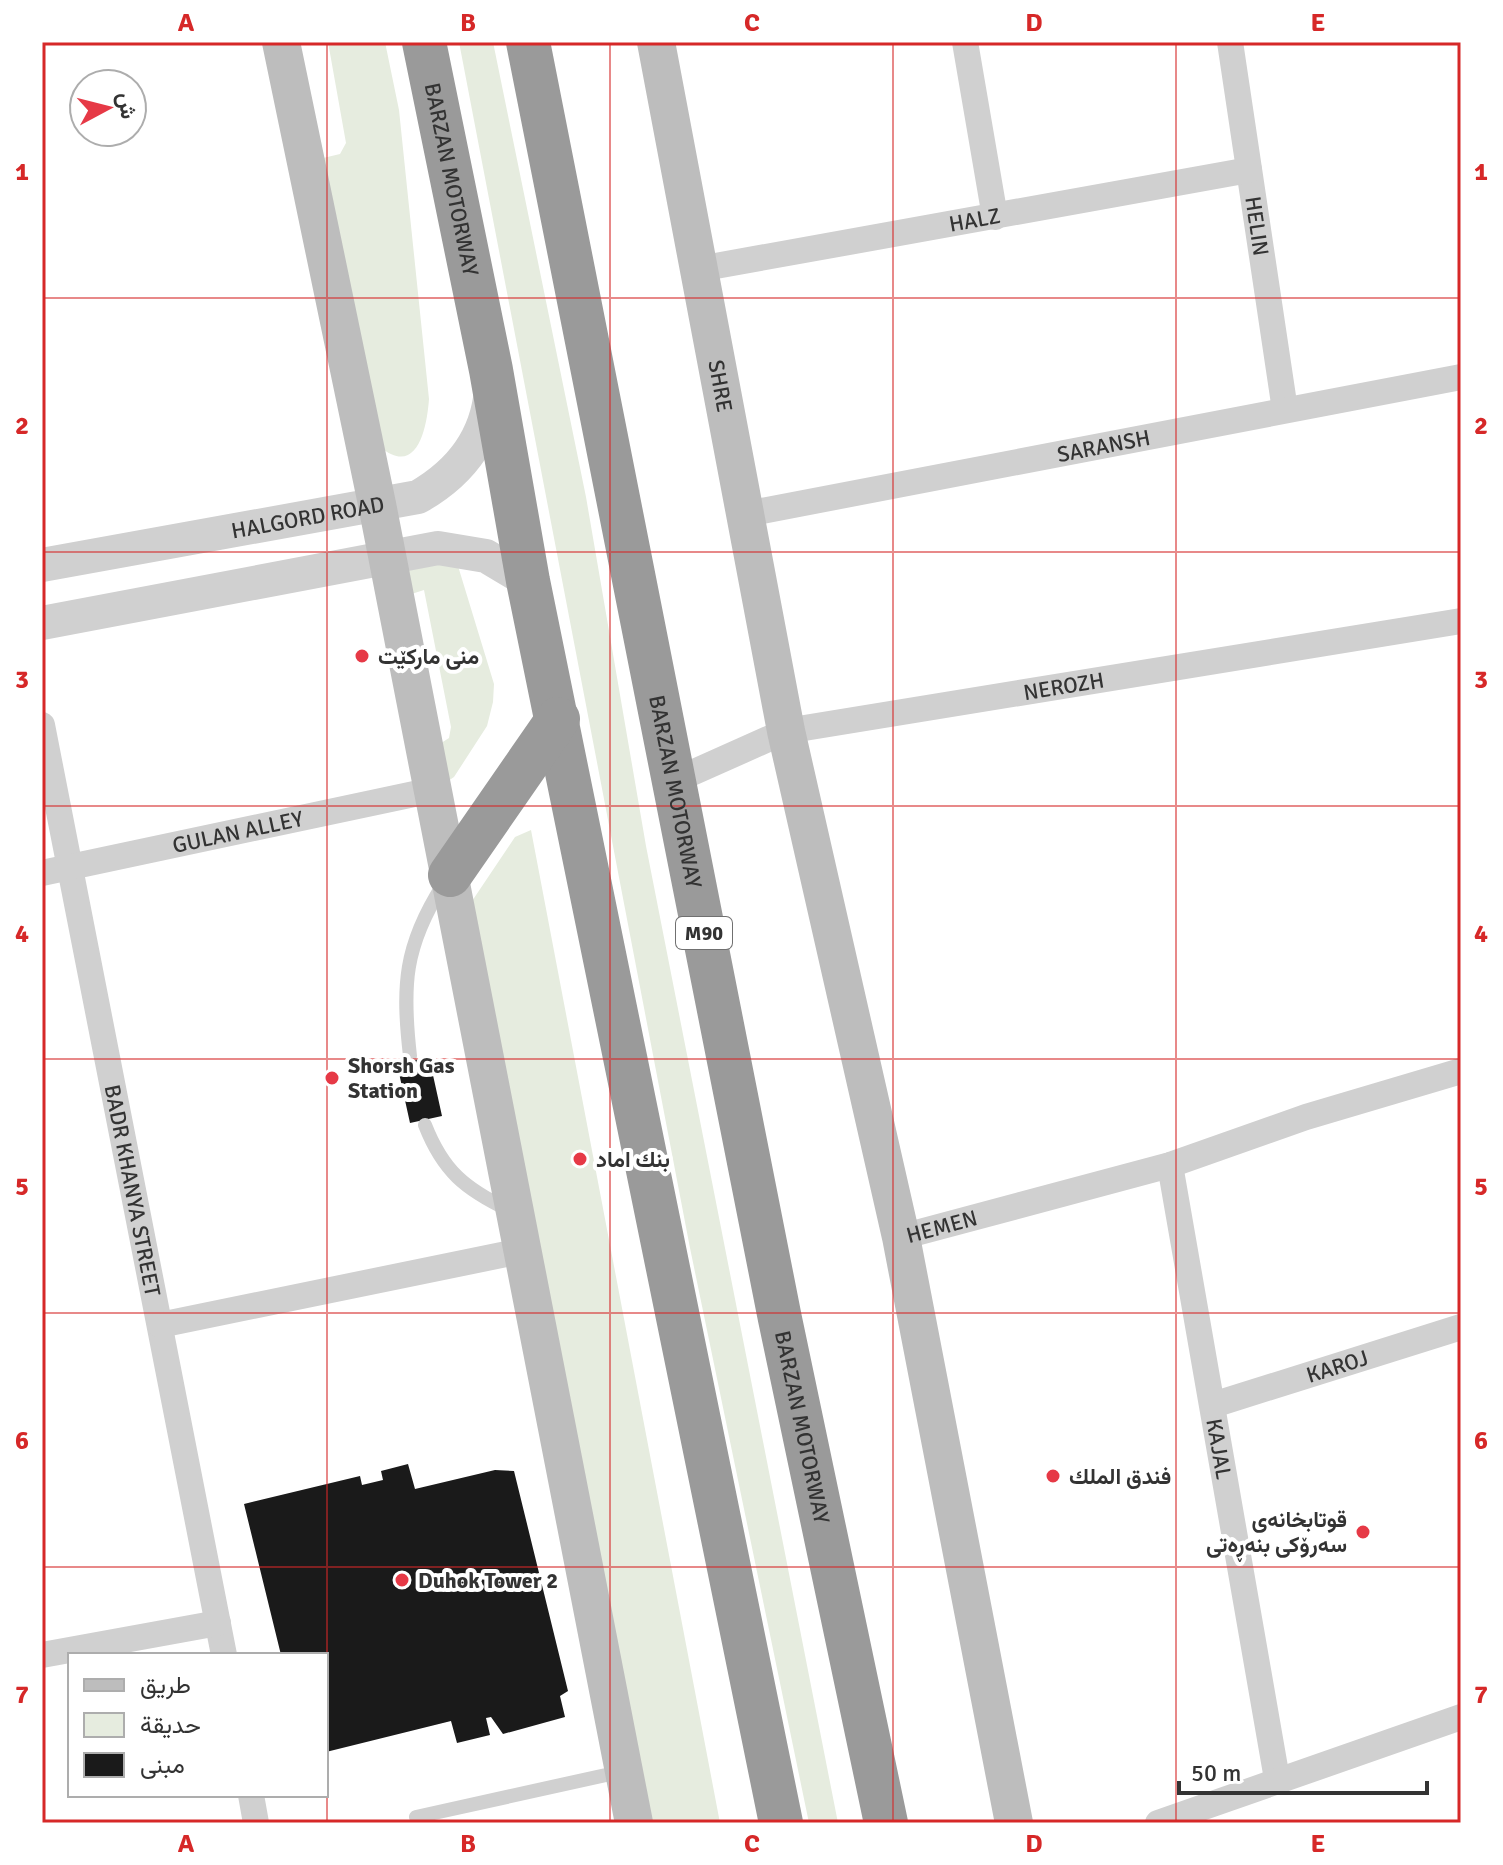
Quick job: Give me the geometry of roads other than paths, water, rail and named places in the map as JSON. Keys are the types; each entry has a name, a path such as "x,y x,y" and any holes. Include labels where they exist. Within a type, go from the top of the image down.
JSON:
{"highway":[{"name":"BARZAN MOTORWAY","path":"424,42 491,370 528,581 781,1823"},
{"name":"BARZAN MOTORWAY","path":"528,42 780,1319 886,1823"},
{"path":"450,875 558,719"}],"main road":[{"path":"281,42 377,504 634,1823"},
{"name":"SHRE","path":"656,42 786,731 901,1237"},
{"name":"HEMEN","path":"901,1237 1014,1823"}],"street":[{"path":"965,42 995,217"},
{"name":"HELIN","path":"1230,42 1285,410"},
{"name":"HALZ","path":"699,269 1249,170"},
{"name":"HALGORD ROAD","path":"42,565 418,497 453,473 468,457 488,416 491,370"},
{"name":"SARANSH","path":"746,514 1461,377"},
{"path":"42,623 438,548 462,550 497,561 528,581"},
{"name":"NEROZH","path":"674,781 786,731 1461,621"},
{"name":"BADR KHANYA STREET","path":"42,725 224,1653"},
{"name":"GULAN ALLEY","path":"42,873 433,790"},
{"name":"HEMEN","path":"901,1237 1170,1165 1306,1117 1461,1071"},
{"name":"KAJAL","path":"1170,1165 1277,1779"},
{"path":"160,1325 521,1251"},
{"name":"KAROJ","path":"1213,1405 1461,1327"},
{"path":"42,1655 218,1623"},
{"path":"1158,1823 1461,1717"},
{"path":"251,1797 256,1823"}],"lane":[{"path":"410,1056 404,1004 408,958 424,916 450,875"},
{"path":"425,1125 437,1155 455,1177 483,1197 514,1212"},
{"path":"416,1817 624,1771"}],"place":[{"name":"منی مارکێت","path":"362,656"},
{"name":"Shorsh Gas Station","path":"332,1078"},
{"name":"بنك اماد","path":"580,1159"},
{"name":"فندق الملك","path":"1053,1476"},
{"name":"قوتابخانەی سەرۆکی بنەڕەتی","path":"1363,1532"},
{"name":"Duhok Tower 2","path":"402,1580"}]}
